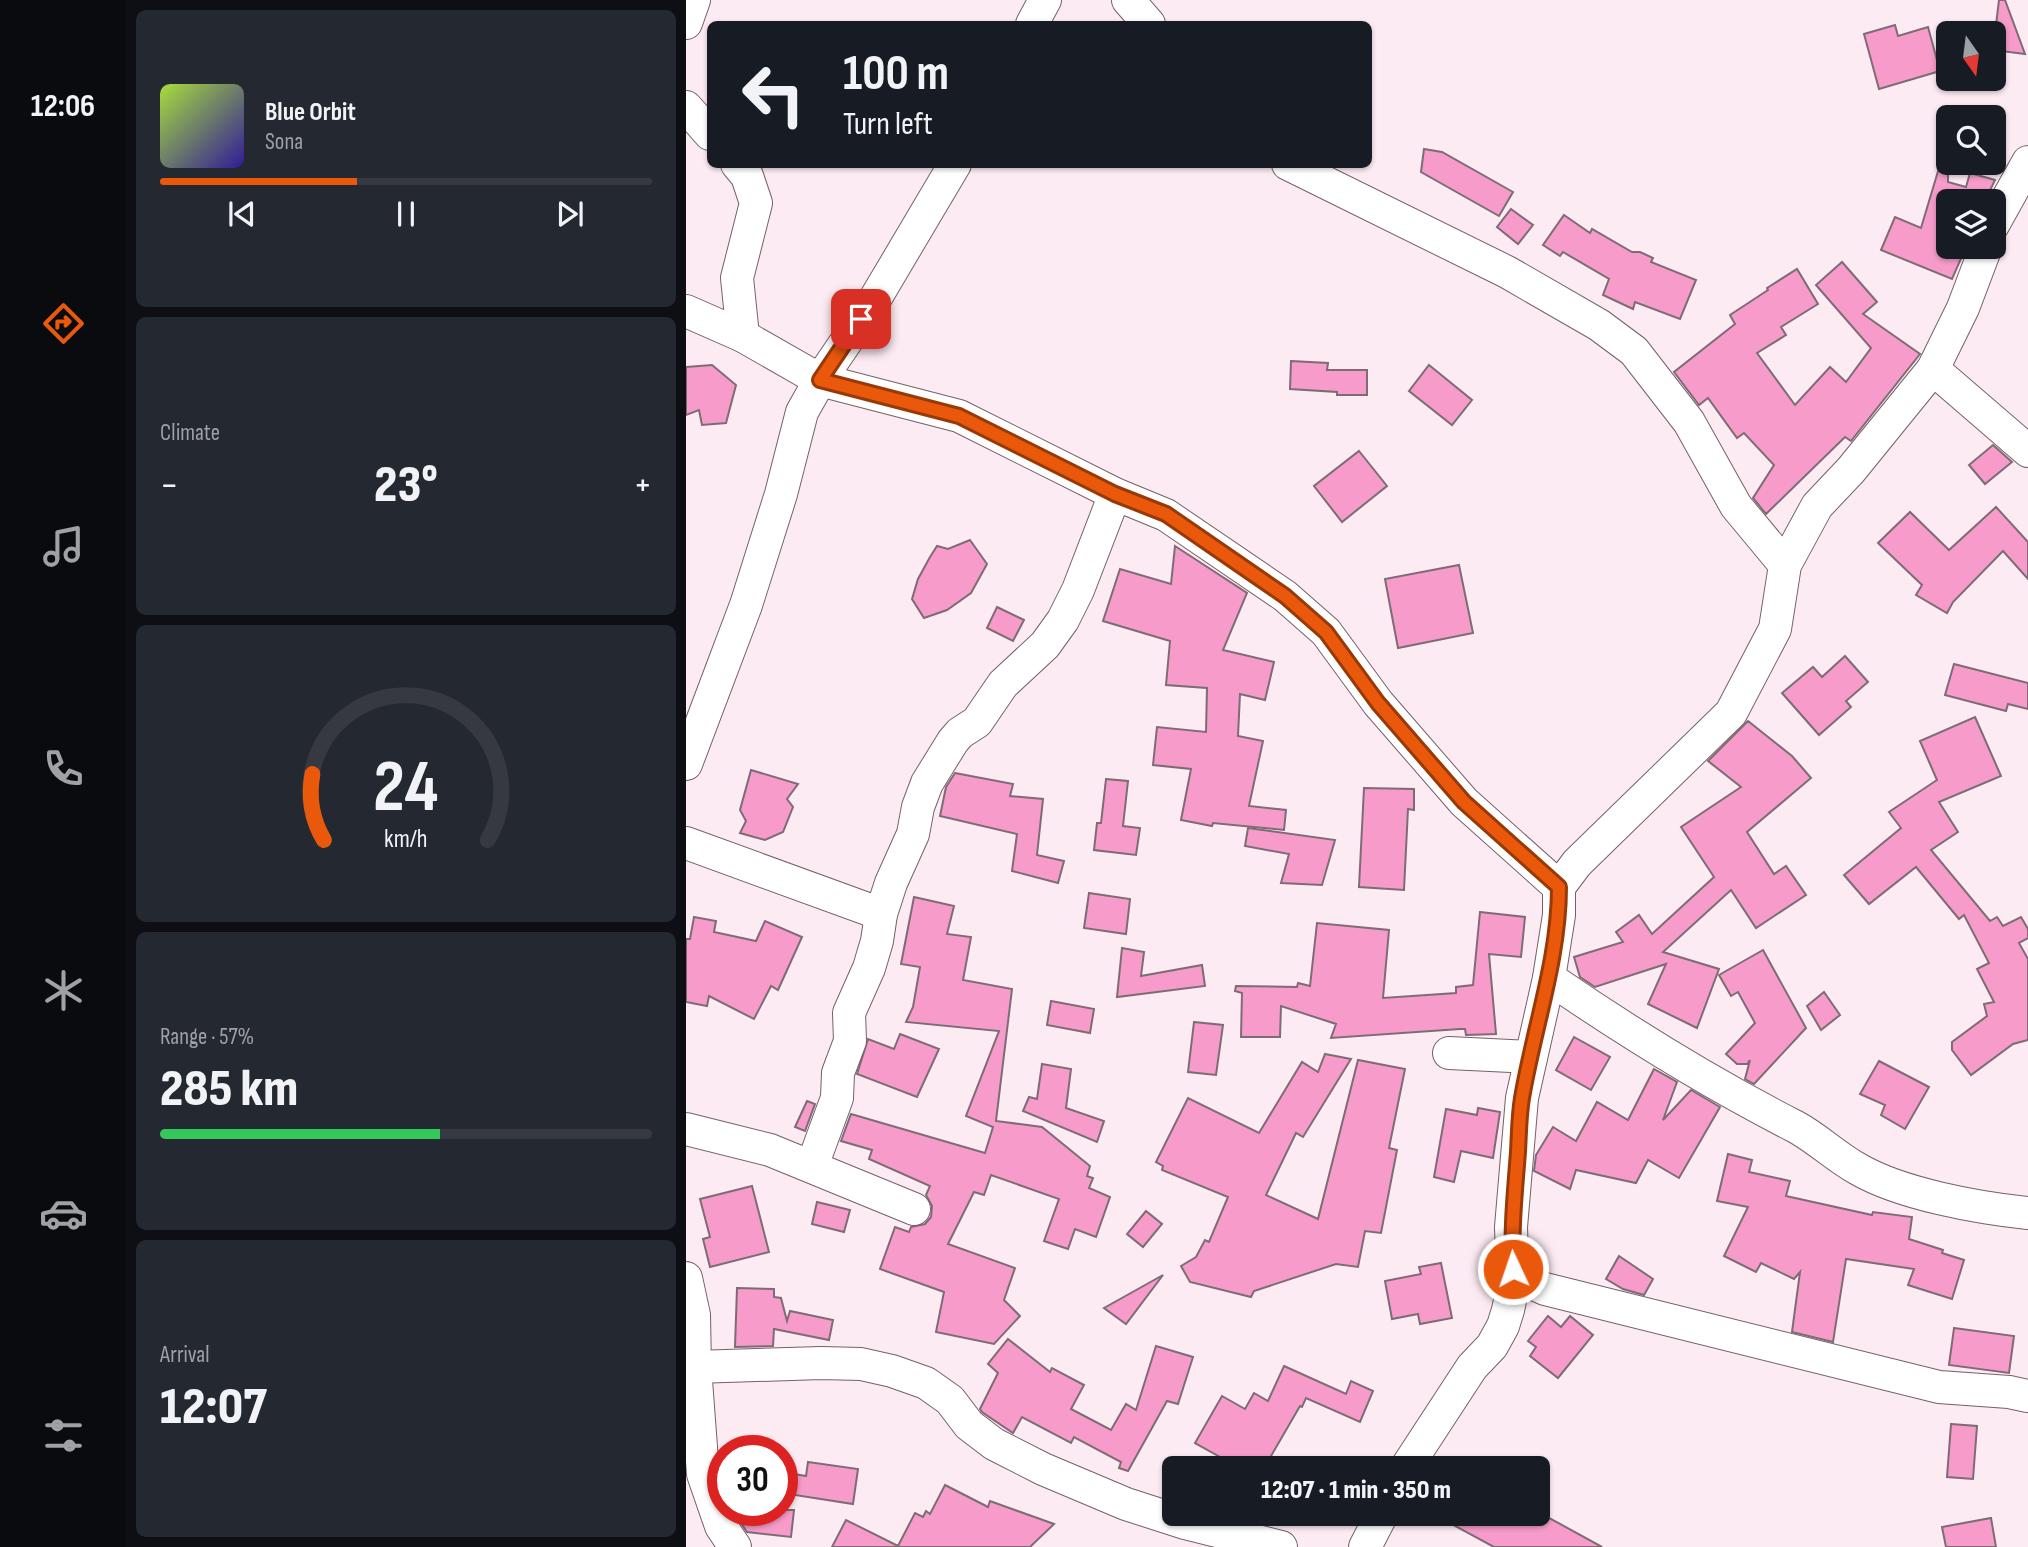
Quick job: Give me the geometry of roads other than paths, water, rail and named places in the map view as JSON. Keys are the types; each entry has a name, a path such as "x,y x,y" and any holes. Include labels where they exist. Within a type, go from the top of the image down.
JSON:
{"street":[{"path":"686,23 694,0"},
{"path":"1034,21 1045,0"},
{"path":"1128,0 1146,21"},
{"path":"686,107 707,132"},
{"path":"2006,202 2028,162"},
{"path":"740,168 747,176 756,203 737,278 743,336"},
{"path":"686,764 746,605 781,494 802,412 820,380 875,299 953,168"},
{"path":"1296,168 1507,272 1599,325 1634,351 1689,422 1736,506 1784,565"},
{"path":"1414,1456 1449,1400 1472,1367 1492,1346 1503,1326 1513,1286 1511,1227 1519,1126 1549,978 1559,915 1559,887 1577,863 1731,713 1775,629 1784,565 1817,506 1851,470 1933,369 1964,308 1982,259"},
{"path":"686,311 743,336 820,380 959,416 1115,494 1166,514 1285,596 1326,632 1378,703 1464,802 1559,887"},
{"path":"1933,369 2028,451"},
{"path":"812,1166 837,1098 838,1073 850,1041 849,1013 869,968 881,914 891,883 913,834 918,807 927,783 953,741 977,722 1003,684 1045,645 1063,620 1079,590 1115,494"},
{"path":"686,843 881,914"},
{"path":"1549,978 1696,1074 1799,1129 1867,1174 1925,1193 2028,1213"},
{"path":"1449,1053 1531,1057"},
{"path":"686,1129 770,1150 914,1209"},
{"path":"1513,1269 1525,1280 1545,1289 1939,1387 2028,1396"},
{"path":"686,1278 694,1315 703,1474 721,1526 735,1547"},
{"path":"695,1367 821,1363 861,1364 892,1371 926,1383 950,1400 969,1424 994,1444 1077,1484 1126,1504 1185,1523 1281,1547"},
{"path":"1365,1547 1376,1526"}]}
